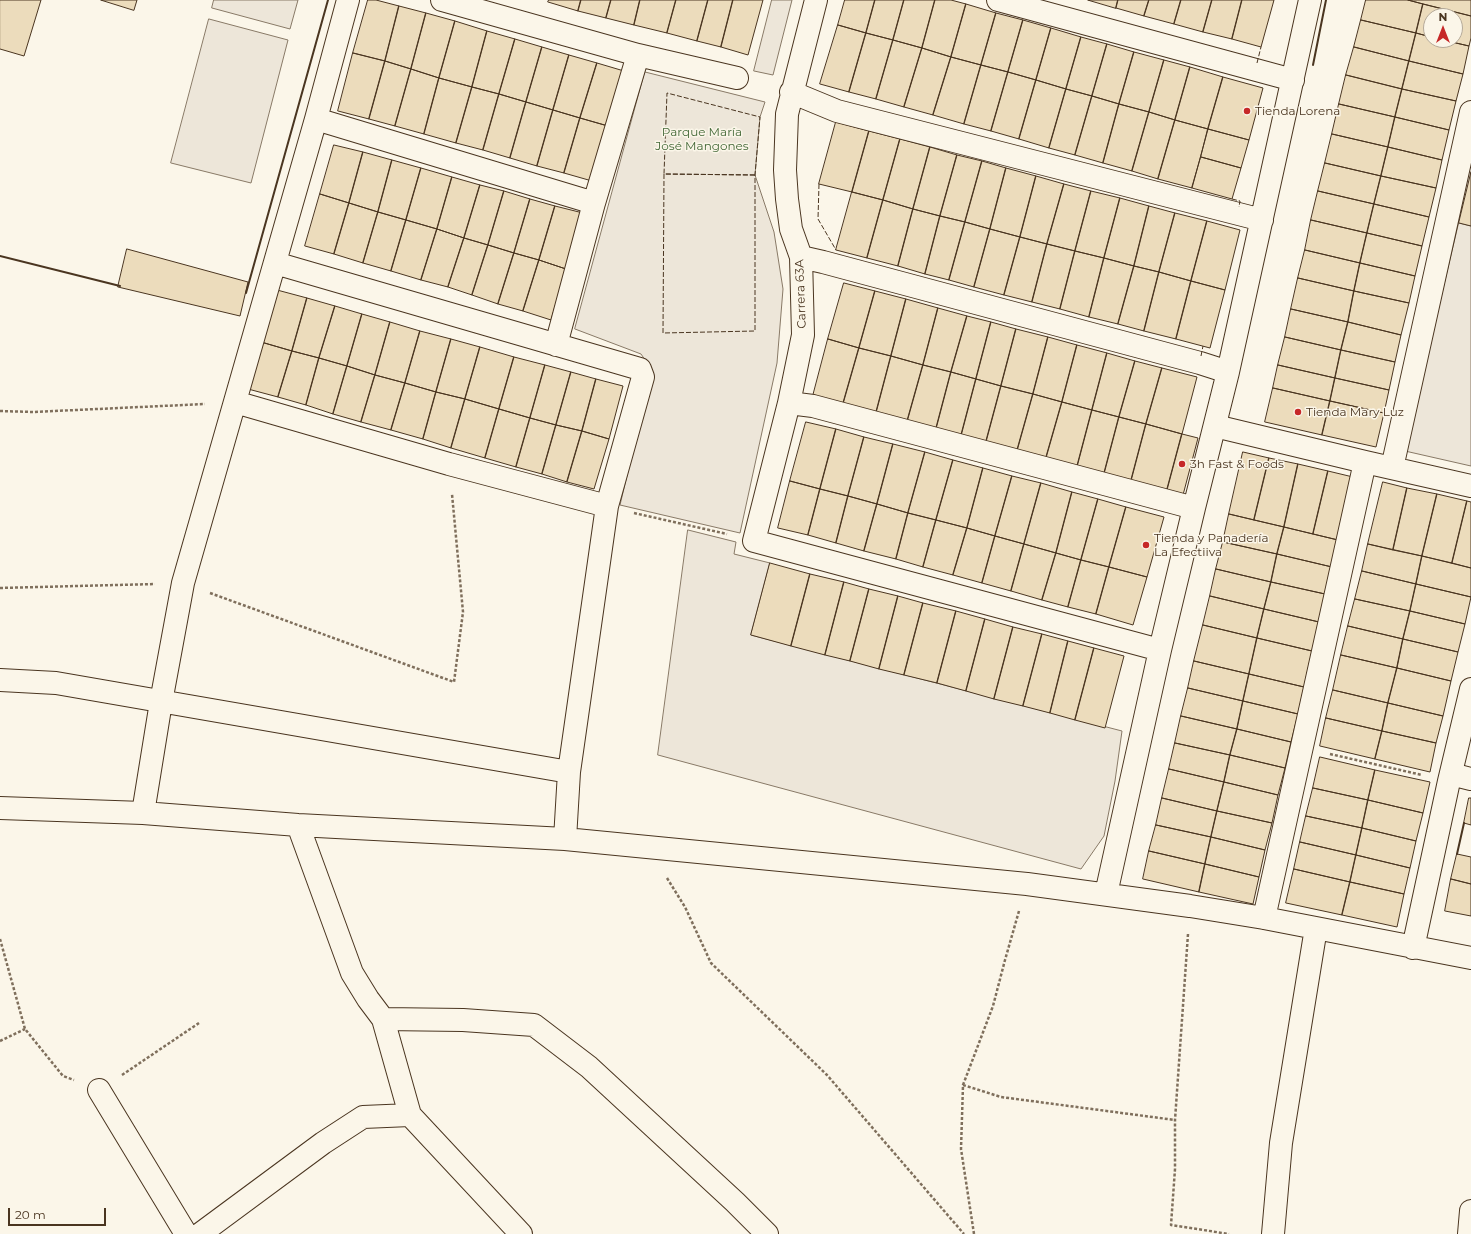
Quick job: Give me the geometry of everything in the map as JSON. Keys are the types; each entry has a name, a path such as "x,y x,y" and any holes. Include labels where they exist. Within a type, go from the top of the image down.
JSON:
{"street":[{"path":"143,813 161,702 183,583 316,119 348,0"},
{"path":"442,0 638,55 737,78"},
{"name":"Carrera 63A","path":"754,541 789,403 803,334 801,257 792,228 787,199 785,170 787,114 816,0"},
{"path":"998,0 1293,80"},
{"path":"1106,894 1160,650 1228,372 1310,0"},
{"path":"556,345 594,203 638,55"},
{"path":"792,92 837,111 1262,220"},
{"path":"1392,468 1467,148 1471,112"},
{"path":"316,119 594,203"},
{"path":"801,257 1162,352 1228,372"},
{"path":"275,263 640,369 643,377 607,506 569,772 566,839"},
{"path":"235,402 449,464 607,506"},
{"path":"789,403 813,406 1194,508"},
{"path":"1215,426 1471,486"},
{"path":"1264,918 1365,462"},
{"path":"754,541 1160,650"},
{"path":"0,680 56,683 569,772"},
{"path":"1413,948 1457,778 1471,690"},
{"path":"0,808 143,813 298,825 566,839 1027,884 1190,906 1264,918 1471,958"},
{"path":"298,825 352,973 368,999 383,1019 410,1114 508,1222 521,1234"},
{"path":"1274,1234 1281,1143 1316,928"},
{"path":"383,1019 463,1020 534,1025 588,1068 730,1197 767,1234"},
{"path":"98,1090 186,1234"},
{"path":"200,1234 323,1143 362,1117 410,1114"},
{"path":"1469,1234 1471,1211"}],"path":[{"path":"0,411 33,412 235,402"},
{"path":"0,588 183,583 454,682 463,612 449,464"},
{"path":"607,506 754,541"},
{"path":"1302,747 1457,778"},
{"path":"655,847 665,874 685,907 711,962 827,1075 964,1234"},
{"path":"974,1234 961,1149 963,1085 993,1006 1027,884"},
{"path":"1190,906 1175,1120 1176,1169 1171,1225 1229,1234"},
{"path":"0,939 25,1028 63,1076 98,1090 199,1023"},
{"path":"0,1041 25,1028"},
{"path":"963,1085 1001,1097 1175,1120"}],"green space":[{"path":"214,0 298,0 290,29 212,8"},
{"path":"772,0 792,0 773,75 754,71"},
{"path":"209,19 288,40 251,183 171,163"},
{"name":"Parque María José Mangones","path":"645,72 765,102 760,117 755,175 774,232 783,289 777,363 740,533 620,505 652,370 641,354 575,329"},
{"path":"1459,223 1471,226 1471,466 1405,451"},
{"path":"688,530 736,542 734,554 770,563 751,635 1122,731 1115,781 1104,836 1081,869 658,755"}],"building":[{"path":"0,0 41,0 24,56 0,49"},
{"path":"101,0 137,0 134,10"},
{"path":"368,0 376,0 399,6 385,61 353,53"},
{"path":"549,0 581,0 578,11 548,2"},
{"path":"581,0 611,0 606,18 578,11"},
{"path":"611,0 640,0 634,25 606,18"},
{"path":"640,0 676,0 667,33 634,25"},
{"path":"676,0 708,0 697,41 667,33"},
{"path":"708,0 733,0 721,47 697,41"},
{"path":"733,0 763,0 748,55 721,47"},
{"path":"845,0 875,0 866,33 838,25"},
{"path":"875,0 904,0 893,40 866,33"},
{"path":"904,0 935,0 922,48 893,40"},
{"path":"935,0 951,0 966,4 951,57 922,48"},
{"path":"1088,0 1118,0 1116,8"},
{"path":"1118,0 1149,0 1144,16 1116,8"},
{"path":"1149,0 1181,0 1174,24 1144,16"},
{"path":"1181,0 1212,0 1203,32 1174,24"},
{"path":"1212,0 1242,0 1232,39 1203,32"},
{"path":"1242,0 1274,0 1261,47 1232,39"},
{"path":"1366,0 1408,0 1423,4 1416,33 1361,20"},
{"path":"1408,0 1471,0 1471,16 1463,14 1463,8 1439,8"},
{"path":"966,4 996,13 981,65 951,57"},
{"path":"1423,4 1439,8 1423,8 1423,35 1416,33"},
{"path":"399,6 426,13 411,69 385,61"},
{"path":"426,13 455,21 439,78 411,69"},
{"path":"996,13 1023,20 1008,72 981,65"},
{"path":"1463,14 1471,16 1471,38 1469,46 1463,45"},
{"path":"1023,20 1051,28 1036,80 1008,72"},
{"path":"1361,20 1416,33 1409,61 1354,47"},
{"path":"455,21 487,31 472,87 439,78"},
{"path":"838,25 866,33 849,92 820,84"},
{"path":"1051,28 1081,37 1066,89 1036,80"},
{"path":"487,31 515,39 499,94 472,87"},
{"path":"866,33 893,40 876,99 849,92"},
{"path":"1416,33 1423,35 1423,48 1463,48 1463,45 1469,46 1463,74 1409,61"},
{"path":"1081,37 1107,44 1092,96 1066,89"},
{"path":"515,39 542,47 526,102 499,94"},
{"path":"893,40 922,48 904,107 876,99"},
{"path":"1107,44 1134,52 1119,104 1092,96"},
{"path":"542,47 569,55 553,110 526,102"},
{"path":"1354,47 1409,61 1402,89 1346,75"},
{"path":"922,48 951,57 933,115 904,107"},
{"path":"1134,52 1164,60 1149,112 1119,104"},
{"path":"353,53 385,61 369,119 338,111"},
{"path":"569,55 597,63 580,118 553,110"},
{"path":"951,57 981,65 964,124 933,115"},
{"path":"1164,60 1190,67 1175,120 1149,112"},
{"path":"385,61 411,69 395,126 369,119"},
{"path":"1409,61 1463,74 1456,101 1402,89"},
{"path":"597,63 624,71 608,126 580,118"},
{"path":"981,65 1008,72 991,131 964,124"},
{"path":"1190,67 1223,77 1208,129 1175,120"},
{"path":"411,69 439,78 424,134 395,126"},
{"path":"1008,72 1036,80 1019,139 991,131"},
{"path":"1346,75 1402,89 1395,117 1339,104"},
{"path":"1223,77 1263,88 1249,140 1208,129"},
{"path":"439,78 472,87 456,143 424,134"},
{"path":"1036,80 1066,89 1049,148 1019,139"},
{"path":"472,87 499,94 483,150 456,143"},
{"path":"1066,89 1092,96 1075,155 1049,148"},
{"path":"1402,89 1456,101 1449,130 1395,117"},
{"path":"499,94 526,102 510,158 483,150"},
{"path":"1092,96 1119,104 1103,163 1075,155"},
{"path":"526,102 553,110 537,166 510,158"},
{"path":"1119,104 1149,112 1132,171 1103,163"},
{"path":"1339,104 1395,117 1388,147 1332,134"},
{"path":"553,110 580,118 564,173 537,166"},
{"path":"1149,112 1175,120 1158,179 1132,171"},
{"path":"1395,117 1449,130 1442,160 1388,147"},
{"path":"580,118 608,126 592,181 564,173"},
{"path":"1175,120 1208,129 1192,188 1158,179"},
{"path":"836,122 869,131 852,192 819,184"},
{"path":"1208,129 1249,140 1241,168 1201,157"},
{"path":"869,131 900,139 883,200 852,192"},
{"path":"1332,134 1388,147 1381,176 1325,163"},
{"path":"900,139 930,147 913,209 883,200"},
{"path":"334,145 363,152 349,203 320,194"},
{"path":"930,147 957,155 940,216 913,209"},
{"path":"1388,147 1442,160 1436,188 1381,176"},
{"path":"363,152 392,160 378,212 349,203"},
{"path":"957,155 982,161 965,222 940,216"},
{"path":"1201,157 1241,168 1232,199 1192,188"},
{"path":"392,160 421,168 406,220 378,212"},
{"path":"982,161 1006,168 990,229 965,222"},
{"path":"1325,163 1381,176 1374,204 1318,191"},
{"path":"421,168 452,177 437,229 406,220"},
{"path":"1006,168 1036,176 1020,237 990,229"},
{"path":"1471,172 1471,226 1459,223"},
{"path":"1036,176 1064,184 1047,244 1020,237"},
{"path":"1381,176 1436,188 1429,217 1374,204"},
{"path":"452,177 480,185 464,238 437,229"},
{"path":"1064,184 1091,191 1075,251 1047,244"},
{"path":"480,185 504,191 488,245 464,238"},
{"path":"504,191 530,199 514,253 488,245"},
{"path":"1091,191 1120,198 1104,258 1075,251"},
{"path":"1318,191 1374,204 1367,233 1311,220"},
{"path":"852,192 883,200 867,258 836,250"},
{"path":"320,194 349,203 334,254 305,246"},
{"path":"1120,198 1149,206 1134,266 1104,258"},
{"path":"530,199 555,206 539,260 514,253"},
{"path":"883,200 913,209 898,266 867,258"},
{"path":"349,203 378,212 363,263 334,254"},
{"path":"1374,204 1429,217 1422,246 1367,233"},
{"path":"555,206 583,213 566,269 539,260"},
{"path":"1149,206 1175,213 1159,272 1134,266"},
{"path":"913,209 940,216 925,274 898,266"},
{"path":"378,212 406,220 391,271 363,263"},
{"path":"1175,213 1207,221 1191,281 1159,272"},
{"path":"940,216 965,222 949,280 925,274"},
{"path":"406,220 437,229 421,280 391,271"},
{"path":"1311,220 1367,233 1360,263 1305,250"},
{"path":"1207,221 1240,230 1225,290 1191,281"},
{"path":"965,222 990,229 974,287 949,280"},
{"path":"437,229 464,238 448,287 421,280"},
{"path":"990,229 1020,237 1004,295 974,287"},
{"path":"1367,233 1422,246 1415,276 1360,263"},
{"path":"1020,237 1047,244 1032,302 1004,295"},
{"path":"464,238 488,245 472,295 448,287"},
{"path":"1047,244 1075,251 1060,309 1032,302"},
{"path":"488,245 514,253 498,304 472,295"},
{"path":"127,249 248,282 240,316 118,287"},
{"path":"1305,250 1360,263 1354,291 1298,278"},
{"path":"1075,251 1104,258 1089,317 1060,309"},
{"path":"514,253 539,260 523,311 498,304"},
{"path":"1104,258 1134,266 1118,324 1089,317"},
{"path":"539,260 566,269 551,320 523,311"},
{"path":"1360,263 1415,276 1409,303 1354,291"},
{"path":"1134,266 1159,272 1144,331 1118,324"},
{"path":"1159,272 1191,281 1176,339 1144,331"},
{"path":"1298,278 1354,291 1348,322 1291,309"},
{"path":"1191,281 1225,290 1210,348 1176,339"},
{"path":"844,283 875,291 859,348 828,339"},
{"path":"277,290 307,298 292,351 261,342"},
{"path":"875,291 906,299 891,356 859,348"},
{"path":"1354,291 1409,303 1401,335 1348,322"},
{"path":"307,298 335,306 319,358 292,351"},
{"path":"906,299 938,308 923,365 891,356"},
{"path":"335,306 362,314 347,366 319,358"},
{"path":"938,308 967,316 951,372 923,365"},
{"path":"1291,309 1348,322 1341,350 1285,337"},
{"path":"362,314 390,322 375,375 347,366"},
{"path":"967,316 991,322 976,379 951,372"},
{"path":"390,322 420,331 405,383 375,375"},
{"path":"991,322 1016,329 1001,386 976,379"},
{"path":"1348,322 1401,335 1395,362 1341,350"},
{"path":"1016,329 1048,337 1033,394 1001,386"},
{"path":"420,331 451,339 436,392 405,383"},
{"path":"1048,337 1077,345 1062,402 1033,394"},
{"path":"1285,337 1341,350 1335,378 1278,365"},
{"path":"451,339 480,347 465,399 436,392"},
{"path":"828,339 859,348 843,404 813,396"},
{"path":"261,342 292,351 278,397 248,389"},
{"path":"1077,345 1107,353 1092,410 1062,402"},
{"path":"480,347 514,357 499,409 465,399"},
{"path":"859,348 891,356 876,413 843,404"},
{"path":"1341,350 1395,362 1389,390 1335,378"},
{"path":"292,351 319,358 306,405 278,397"},
{"path":"1107,353 1135,361 1119,417 1092,410"},
{"path":"891,356 923,365 907,422 876,413"},
{"path":"514,357 545,365 530,418 499,409"},
{"path":"319,358 347,366 333,414 306,405"},
{"path":"1135,361 1162,368 1146,424 1119,417"},
{"path":"545,365 571,372 556,425 530,418"},
{"path":"923,365 951,372 936,429 907,422"},
{"path":"1278,365 1335,378 1330,401 1273,388"},
{"path":"347,366 375,375 361,422 333,414"},
{"path":"1162,368 1197,377 1182,434 1146,424"},
{"path":"571,372 596,379 582,431 556,425"},
{"path":"951,372 976,379 961,436 936,429"},
{"path":"375,375 405,383 391,430 361,422"},
{"path":"1335,378 1389,390 1384,413 1330,401"},
{"path":"596,379 623,386 609,439 582,431"},
{"path":"976,379 1001,386 986,442 961,436"},
{"path":"405,383 436,392 423,439 391,430"},
{"path":"1001,386 1033,394 1017,451 986,442"},
{"path":"1273,388 1330,401 1322,435 1265,422"},
{"path":"436,392 465,399 451,448 423,439"},
{"path":"1033,394 1062,402 1046,458 1017,451"},
{"path":"465,399 499,409 485,458 451,448"},
{"path":"1330,401 1384,413 1376,447 1322,435"},
{"path":"1062,402 1092,410 1077,467 1046,458"},
{"path":"499,409 530,418 516,467 485,458"},
{"path":"1092,410 1119,417 1104,474 1077,467"},
{"path":"1119,417 1146,424 1131,481 1104,474"},
{"path":"530,418 556,425 542,474 516,467"},
{"path":"806,422 836,429 820,489 790,481"},
{"path":"1146,424 1182,434 1167,490 1131,481"},
{"path":"556,425 582,431 567,482 542,474"},
{"path":"836,429 864,437 848,496 820,489"},
{"path":"582,431 609,439 594,489 567,482"},
{"name":"3h Fast & Foods","path":"1182,434 1198,438 1183,495 1167,490"},
{"path":"864,437 893,444 877,504 848,496"},
{"path":"893,444 925,452 908,513 877,504"},
{"path":"925,452 953,460 936,520 908,513"},
{"path":"1243,452 1269,458 1254,520 1229,514"},
{"path":"1269,458 1298,464 1284,527 1254,520"},
{"path":"953,460 983,468 967,528 936,520"},
{"path":"1298,464 1328,471 1313,534 1284,527"},
{"path":"983,468 1012,476 995,536 967,528"},
{"path":"1328,471 1353,477 1338,540 1313,534"},
{"path":"1012,476 1041,483 1024,544 995,536"},
{"path":"790,481 820,489 808,535 778,528"},
{"path":"1383,482 1407,488 1393,550 1368,544"},
{"path":"1041,483 1072,492 1056,553 1024,544"},
{"path":"1407,488 1437,494 1422,556 1393,550"},
{"path":"820,489 848,496 836,543 808,535"},
{"path":"1072,492 1098,499 1081,560 1056,553"},
{"path":"1437,494 1467,501 1452,563 1422,556"},
{"path":"848,496 877,504 864,551 836,543"},
{"path":"1098,499 1126,507 1109,567 1081,560"},
{"path":"1467,501 1471,502 1471,568 1452,563"},
{"path":"877,504 908,513 896,559 864,551"},
{"path":"1126,507 1164,517 1147,577 1109,567"},
{"path":"908,513 936,520 923,567 896,559"},
{"path":"1229,514 1284,527 1277,554 1223,542"},
{"path":"936,520 967,528 953,575 923,567"},
{"path":"1284,527 1338,540 1332,567 1277,554"},
{"path":"967,528 995,536 982,583 953,575"},
{"path":"995,536 1024,544 1011,591 982,583"},
{"path":"1223,542 1277,554 1271,582 1216,569"},
{"path":"1024,544 1056,553 1042,600 1011,591"},
{"path":"1368,544 1422,556 1416,584 1362,571"},
{"path":"1056,553 1081,560 1068,607 1042,600"},
{"path":"1277,554 1332,567 1325,594 1271,582"},
{"path":"1422,556 1471,568 1471,597 1416,584"},
{"path":"1081,560 1109,567 1096,614 1068,607"},
{"path":"770,563 810,574 791,646 751,635"},
{"path":"1109,567 1147,577 1133,625 1096,614"},
{"path":"1216,569 1271,582 1264,609 1210,596"},
{"path":"1362,571 1416,584 1410,611 1355,599"},
{"path":"810,574 844,582 825,655 791,646"},
{"path":"844,582 869,589 850,661 825,655"},
{"path":"1271,582 1325,594 1319,622 1264,609"},
{"path":"1416,584 1471,597 1465,624 1410,611"},
{"path":"869,589 898,596 879,669 850,661"},
{"path":"898,596 923,603 904,675 879,669"},
{"path":"1210,596 1264,609 1257,638 1203,625"},
{"path":"1355,599 1410,611 1403,639 1348,626"},
{"path":"923,603 956,611 937,683 904,675"},
{"path":"1264,609 1319,622 1312,651 1257,638"},
{"path":"956,611 985,619 966,691 937,683"},
{"path":"1410,611 1465,624 1458,652 1403,639"},
{"path":"985,619 1013,627 994,699 966,691"},
{"path":"1203,625 1257,638 1249,674 1194,661"},
{"path":"1348,626 1403,639 1397,668 1341,655"},
{"path":"1013,627 1042,634 1023,706 994,699"},
{"path":"1042,634 1068,641 1050,713 1023,706"},
{"path":"1257,638 1312,651 1304,687 1249,674"},
{"path":"1403,639 1458,652 1451,681 1397,668"},
{"path":"1068,641 1094,648 1075,720 1050,713"},
{"path":"1094,648 1124,656 1105,728 1075,720"},
{"path":"1341,655 1397,668 1388,703 1333,690"},
{"path":"1194,661 1249,674 1243,701 1188,688"},
{"path":"1397,668 1451,681 1443,716 1388,703"},
{"path":"1249,674 1304,687 1298,714 1243,701"},
{"path":"1188,688 1243,701 1237,729 1181,716"},
{"path":"1333,690 1388,703 1382,731 1326,718"},
{"path":"1243,701 1298,714 1291,742 1237,729"},
{"path":"1388,703 1443,716 1436,743 1382,731"},
{"path":"1181,716 1237,729 1230,755 1175,743"},
{"path":"1326,718 1382,731 1375,759 1320,746"},
{"path":"1237,729 1291,742 1285,768 1230,755"},
{"path":"1382,731 1436,743 1430,772 1375,759"},
{"path":"1175,743 1230,755 1224,782 1169,769"},
{"path":"1230,755 1285,768 1278,795 1224,782"},
{"path":"1320,757 1375,770 1368,800 1313,788"},
{"path":"1169,769 1224,782 1217,811 1162,798"},
{"path":"1375,770 1430,782 1423,813 1368,800"},
{"path":"1224,782 1278,795 1272,823 1217,811"},
{"path":"1313,788 1368,800 1362,828 1306,816"},
{"path":"1162,798 1217,811 1211,837 1156,825"},
{"path":"1469,798 1471,798 1471,825 1464,823"},
{"path":"1368,800 1423,813 1416,841 1362,828"},
{"path":"1217,811 1272,823 1265,850 1211,837"},
{"path":"1306,816 1362,828 1356,855 1300,842"},
{"path":"1156,825 1211,837 1205,864 1149,851"},
{"path":"1362,828 1416,841 1410,868 1356,855"},
{"path":"1211,837 1265,850 1259,877 1205,864"},
{"path":"1300,842 1356,855 1350,882 1294,869"},
{"path":"1149,851 1205,864 1199,892 1143,879"},
{"path":"1457,854 1471,857 1471,884 1451,879"},
{"path":"1356,855 1410,868 1404,894 1350,882"},
{"path":"1205,864 1259,877 1253,904 1199,892"},
{"path":"1294,869 1350,882 1342,915 1286,903"},
{"path":"1451,879 1471,884 1471,916 1445,911"},
{"path":"1350,882 1404,894 1397,927 1342,915"}],"fence":[{"path":"1257,63 1261,47"},
{"path":"755,175 664,174 663,333 755,331 755,175 760,117 667,93 664,174 755,175"},
{"path":"819,184 818,219 836,250"},
{"path":"1232,199 1240,201 1239,207"},
{"path":"1201,356 1203,346"}],"wall":[{"path":"246,293 328,0"},
{"path":"1313,65 1326,0"},
{"path":"0,256 120,286"},
{"path":"1457,854 1464,823"}],"place":[{"name":"Tienda Lorena","path":"1247,111"},
{"name":"Tienda Mary Luz","path":"1298,412"},
{"name":"3h Fast & Foods","path":"1182,464"},
{"name":"Tienda y Panadería La Efectiiva","path":"1146,545"}]}
